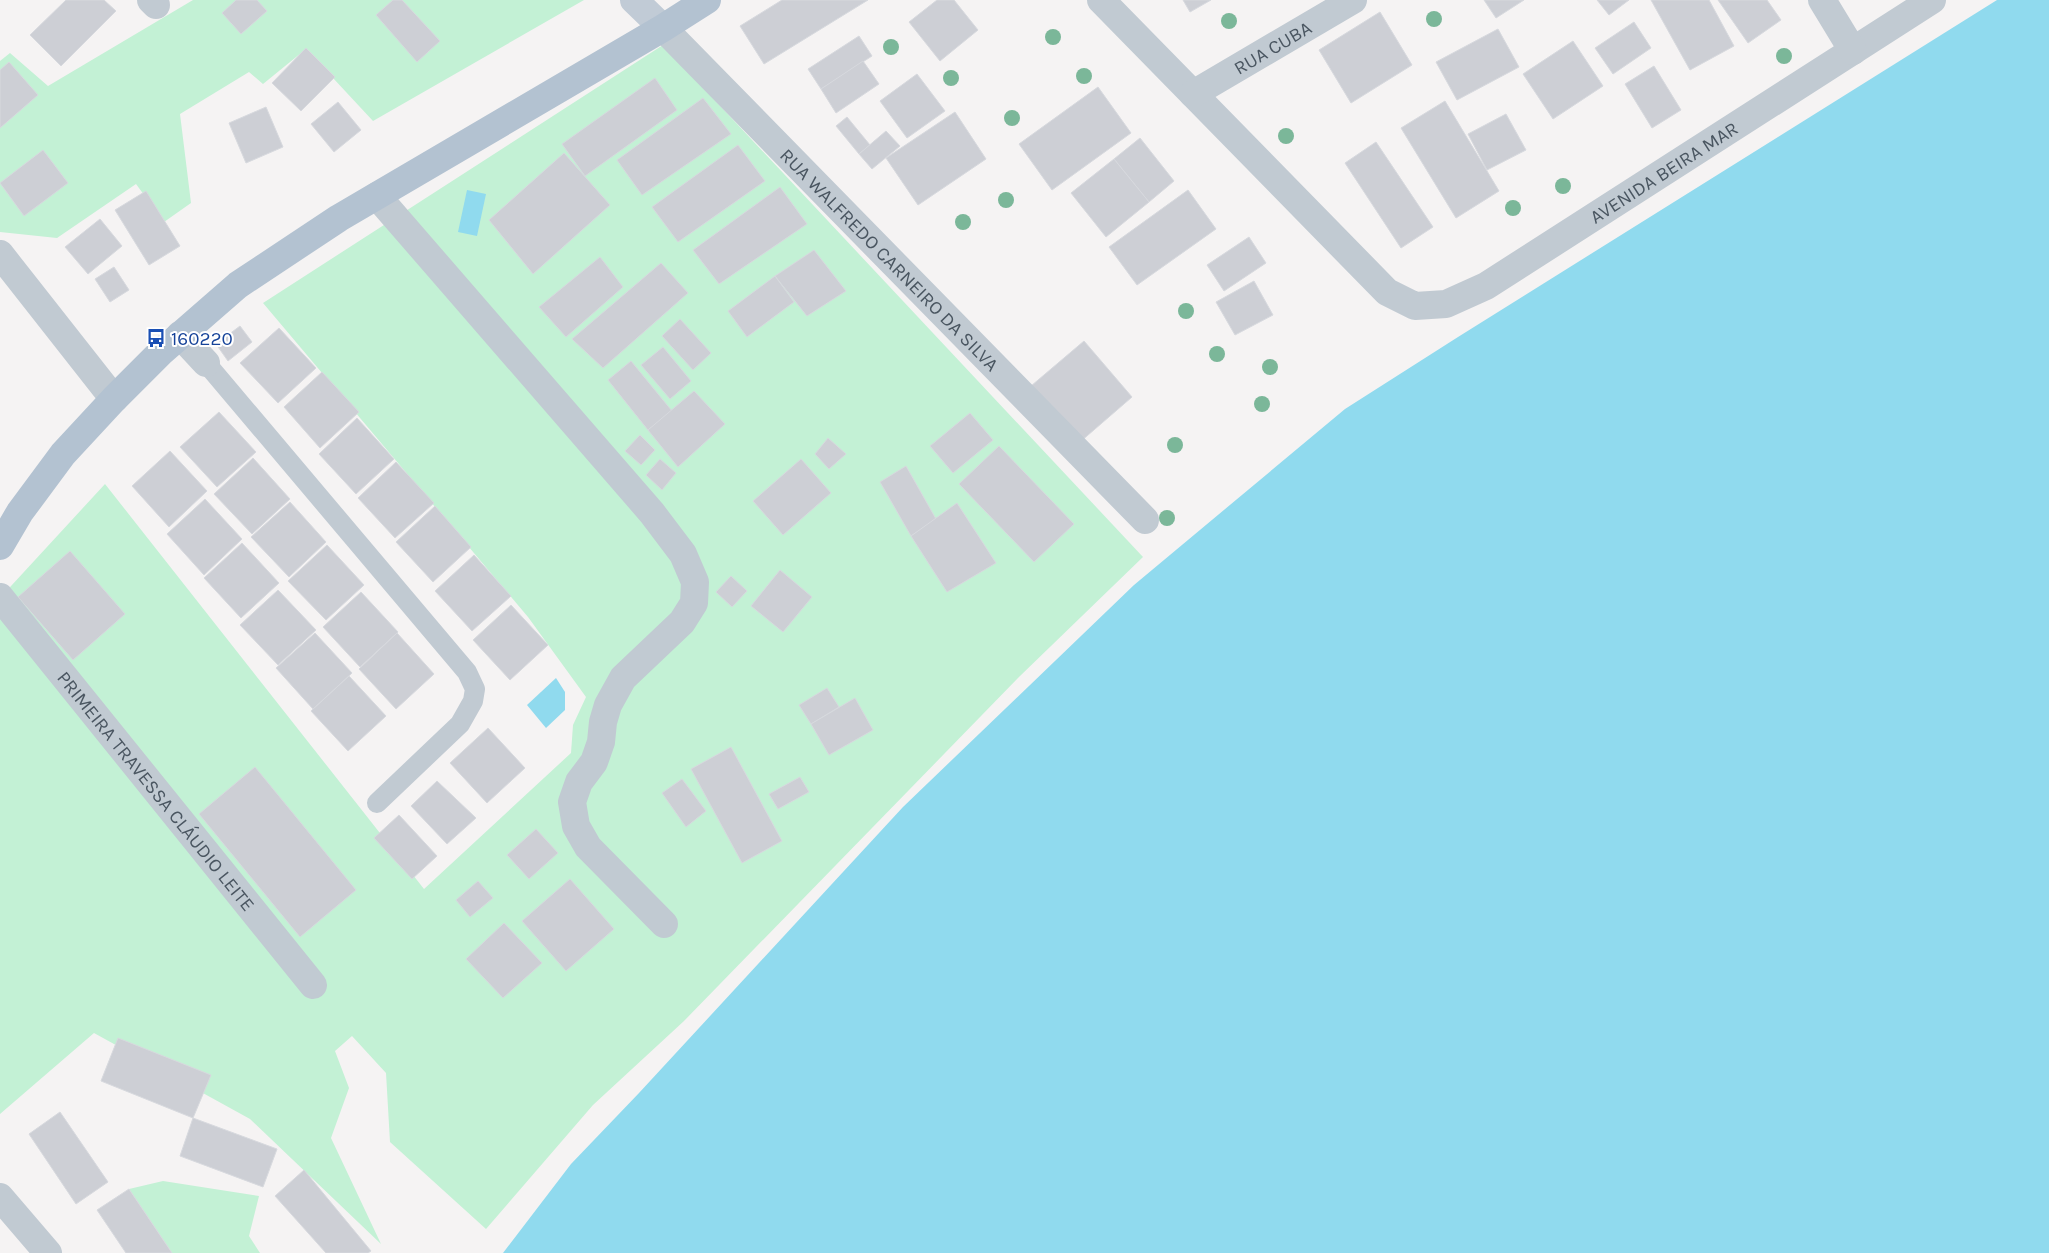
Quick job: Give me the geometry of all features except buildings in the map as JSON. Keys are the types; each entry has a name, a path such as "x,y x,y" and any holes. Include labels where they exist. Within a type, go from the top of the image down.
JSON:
{"main road":[{"name":"RUA WALFREDO CARNEIRO DA SILVA","path":"634,0 663,28"},
{"path":"0,546 20,512 63,454 114,399 180,335 238,285 339,218 663,28 707,0"}],"street":[{"name":"AVENIDA BEIRA MAR","path":"1101,0 1387,292 1415,306 1446,304 1486,286 1932,0"},
{"name":"RUA CUBA","path":"1194,94 1353,0"},
{"path":"1822,0 1853,51"},
{"name":"RUA WALFREDO CARNEIRO DA SILVA","path":"663,28 1145,520"},
{"path":"377,196 652,513 683,554 695,582 694,603 682,622 624,678 608,704 603,722 601,742 594,762 579,782 572,802 576,826 588,847 664,924"},
{"path":"0,254 114,399"},
{"path":"180,335 206,363"},
{"name":"PRIMEIRA TRAVESSA CLÁUDIO LEITE","path":"0,597 313,985"},
{"path":"0,1197 48,1253"}],"lane":[{"path":"206,363 467,672 475,688 473,701 460,724 377,803"}],"green space":[{"path":"193,0 584,0 373,121 306,49 263,84 249,72 180,114 191,203 164,222 136,184 57,238 0,232 0,61 10,53 48,86"},
{"path":"663,45 1143,557 1020,676 684,1021 593,1105 486,1229 390,1142 386,1073 352,1036 335,1051 349,1088 331,1138 381,1244 250,1119 94,1033 0,1114 0,598 105,484 424,889 571,753 573,725 586,697 528,617 263,303"},
{"path":"163,1181 259,1196 249,1236 260,1253 172,1253 129,1189"}],"water":[{"path":"1997,0 2049,0 2049,1253 503,1253 571,1164 903,807 1134,585 1345,409"},
{"path":"467,190 486,194 477,236 458,232"},
{"path":"556,678 565,692 565,710 546,728 527,705"}],"place":[{"name":"160220","path":"156,338"}]}
